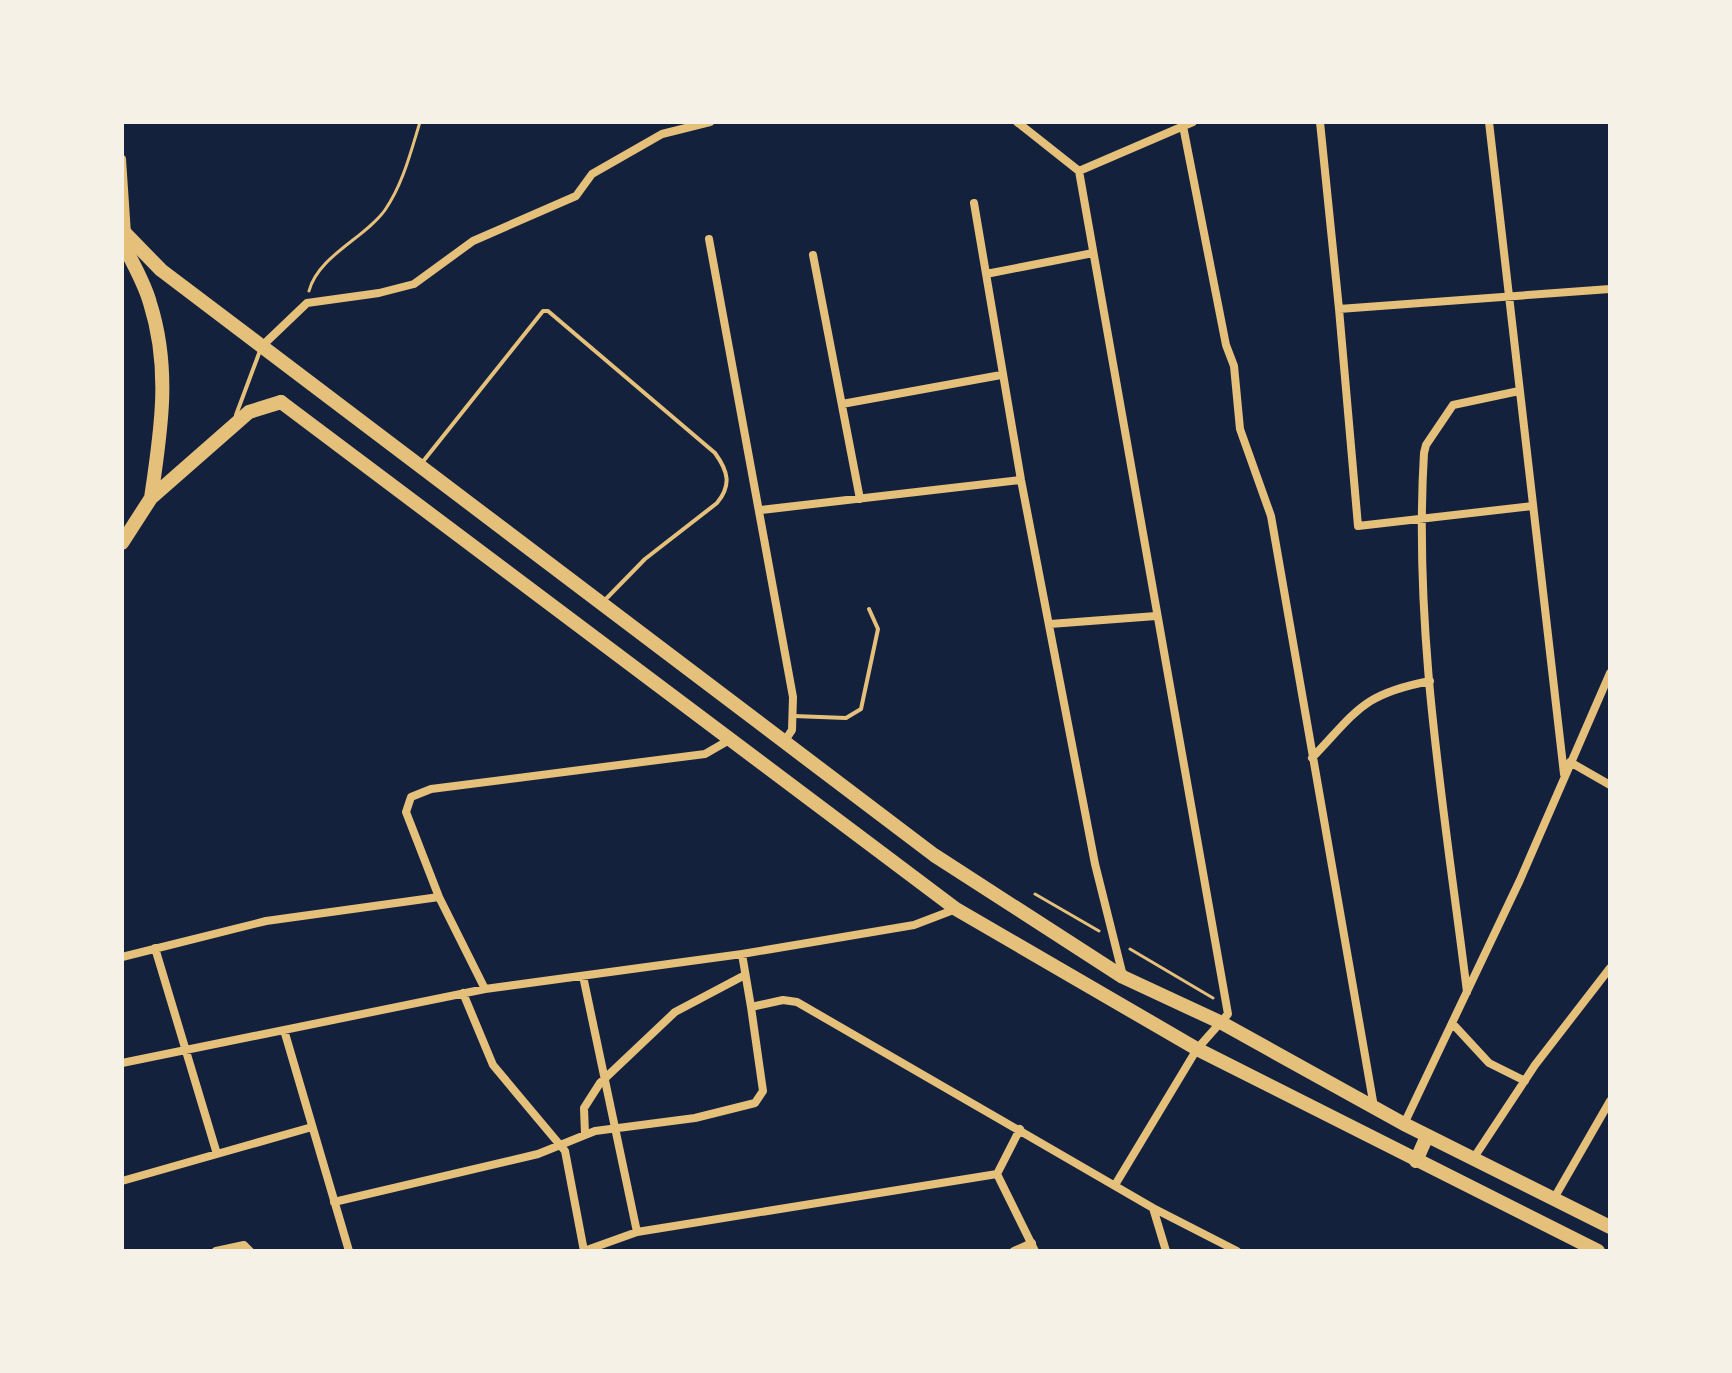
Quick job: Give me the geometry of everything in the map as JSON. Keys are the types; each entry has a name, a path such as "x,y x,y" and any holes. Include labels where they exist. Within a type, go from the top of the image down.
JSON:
{"main road":[{"path":"124,235 161,270 934,855 1123,977 1222,1023 1404,1124 1610,1227"},
{"path":"124,235 150,300 164,379 165,402 151,498"},
{"path":"122,543 151,498 249,412 281,402 956,909 1197,1049 1598,1251"},
{"path":"1416,1161 1427,1136"}],"street":[{"path":"262,346 307,303 379,293 414,284 473,241 576,196 592,174 662,134 710,122"},
{"path":"1017,122 1079,171 1156,616 1228,1001 1228,1014 1197,1049 1115,1185"},
{"path":"1079,171 1193,122"},
{"path":"1320,122 1358,526 1533,506"},
{"path":"1489,122 1564,774"},
{"path":"1183,126 1226,345 1234,366 1240,429 1271,516 1374,1108"},
{"path":"122,159 124,235"},
{"path":"974,203 1021,480 1095,864 1123,977"},
{"path":"709,239 761,510 794,716 792,730 784,742"},
{"path":"986,274 1093,253"},
{"path":"813,255 860,499"},
{"path":"1339,309 1610,289"},
{"path":"842,404 1001,375"},
{"path":"1467,992 1430,681 1420,520 1426,445 1445,413 1461,400 1519,391"},
{"path":"761,510 1021,480"},
{"path":"1050,624 1156,616"},
{"path":"1404,1124 1467,992 1610,673"},
{"path":"1312,758 1372,697 1389,689 1430,681"},
{"path":"485,989 439,897 406,812 406,803 421,792 705,754 731,739"},
{"path":"1570,762 1610,785"},
{"path":"122,957 266,921 439,897"},
{"path":"122,1063 485,989 742,954 914,925 956,909"},
{"path":"155,948 217,1154"},
{"path":"334,1202 538,1154 585,1134 617,1126 695,1118 755,1103 763,1091 742,954"},
{"path":"1473,1159 1525,1081 1610,968"},
{"path":"585,1134 584,1108 607,1076 675,1012 745,975"},
{"path":"583,976 607,1076 637,1232"},
{"path":"463,993 493,1065 561,1144 569,1160 584,1251 637,1232 997,1174"},
{"path":"751,1007 783,1000 797,1002 1153,1208 1237,1251"},
{"path":"1452,1023 1489,1063 1525,1081"},
{"path":"284,1030 349,1251"},
{"path":"1553,1200 1610,1101"},
{"path":"122,1181 312,1127"},
{"path":"997,1174 1020,1129"},
{"path":"997,1174 1034,1247 1014,1251"},
{"path":"1153,1208 1166,1251"},
{"path":"216,1251 244,1245 250,1251"}],"lane":[{"path":"419,465 543,311 548,311 715,453 727,473 725,493 717,503 645,559 602,604"},
{"path":"231,428 262,346"},
{"path":"794,716 846,718 861,709 878,629 869,609"}],"path":[{"path":"307,303 317,273 365,233 385,210 396,191 420,122"}]}
